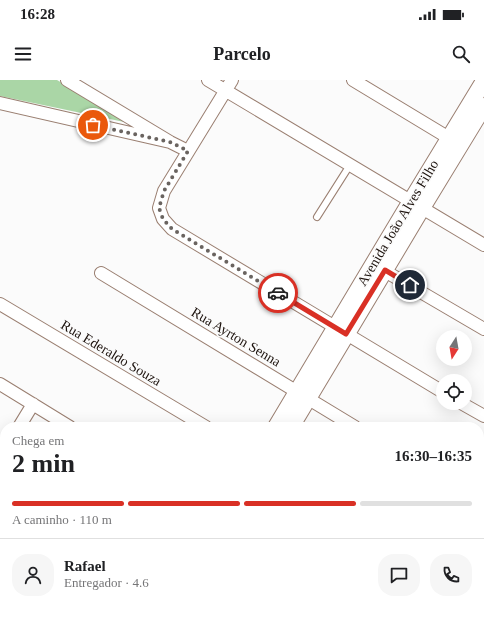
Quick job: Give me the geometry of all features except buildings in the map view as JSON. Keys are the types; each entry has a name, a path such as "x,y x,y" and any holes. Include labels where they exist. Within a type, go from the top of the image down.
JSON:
{"street":[{"path":"67,80 170,142 188,151"},
{"path":"208,80 229,85 350,165 484,245"},
{"path":"353,80 449,138"},
{"name":"Avenida João Alves Filho","path":"293,422 303,396 416,204 479,111 484,81"},
{"path":"229,85 164,191 159,208 163,219 172,229 436,388"},
{"path":"0,103 170,142"},
{"name":"Avenida João Alves Filho","path":"416,204 449,138 479,111"},
{"path":"379,267 484,329"},
{"name":"Rua Ayrton Senna","path":"101,273 347,422"},
{"name":"Rua Ederaldo Souza","path":"0,304 198,422"},
{"path":"0,384 62,422"},
{"name":"Avenida João Alves Filho","path":"280,422 303,396"},
{"path":"22,422 33,404"},
{"path":"472,409 484,416"}],"lane":[{"path":"316,217 350,165"}],"green space":[{"path":"0,80 57,80 129,123 0,96"}],"way so far":[{"path":"93,125 170,142 188,151 164,191 159,208 163,219 172,229 278,293"}],"route":[{"path":"278,293 346,334 385,270 410,285"}]}
